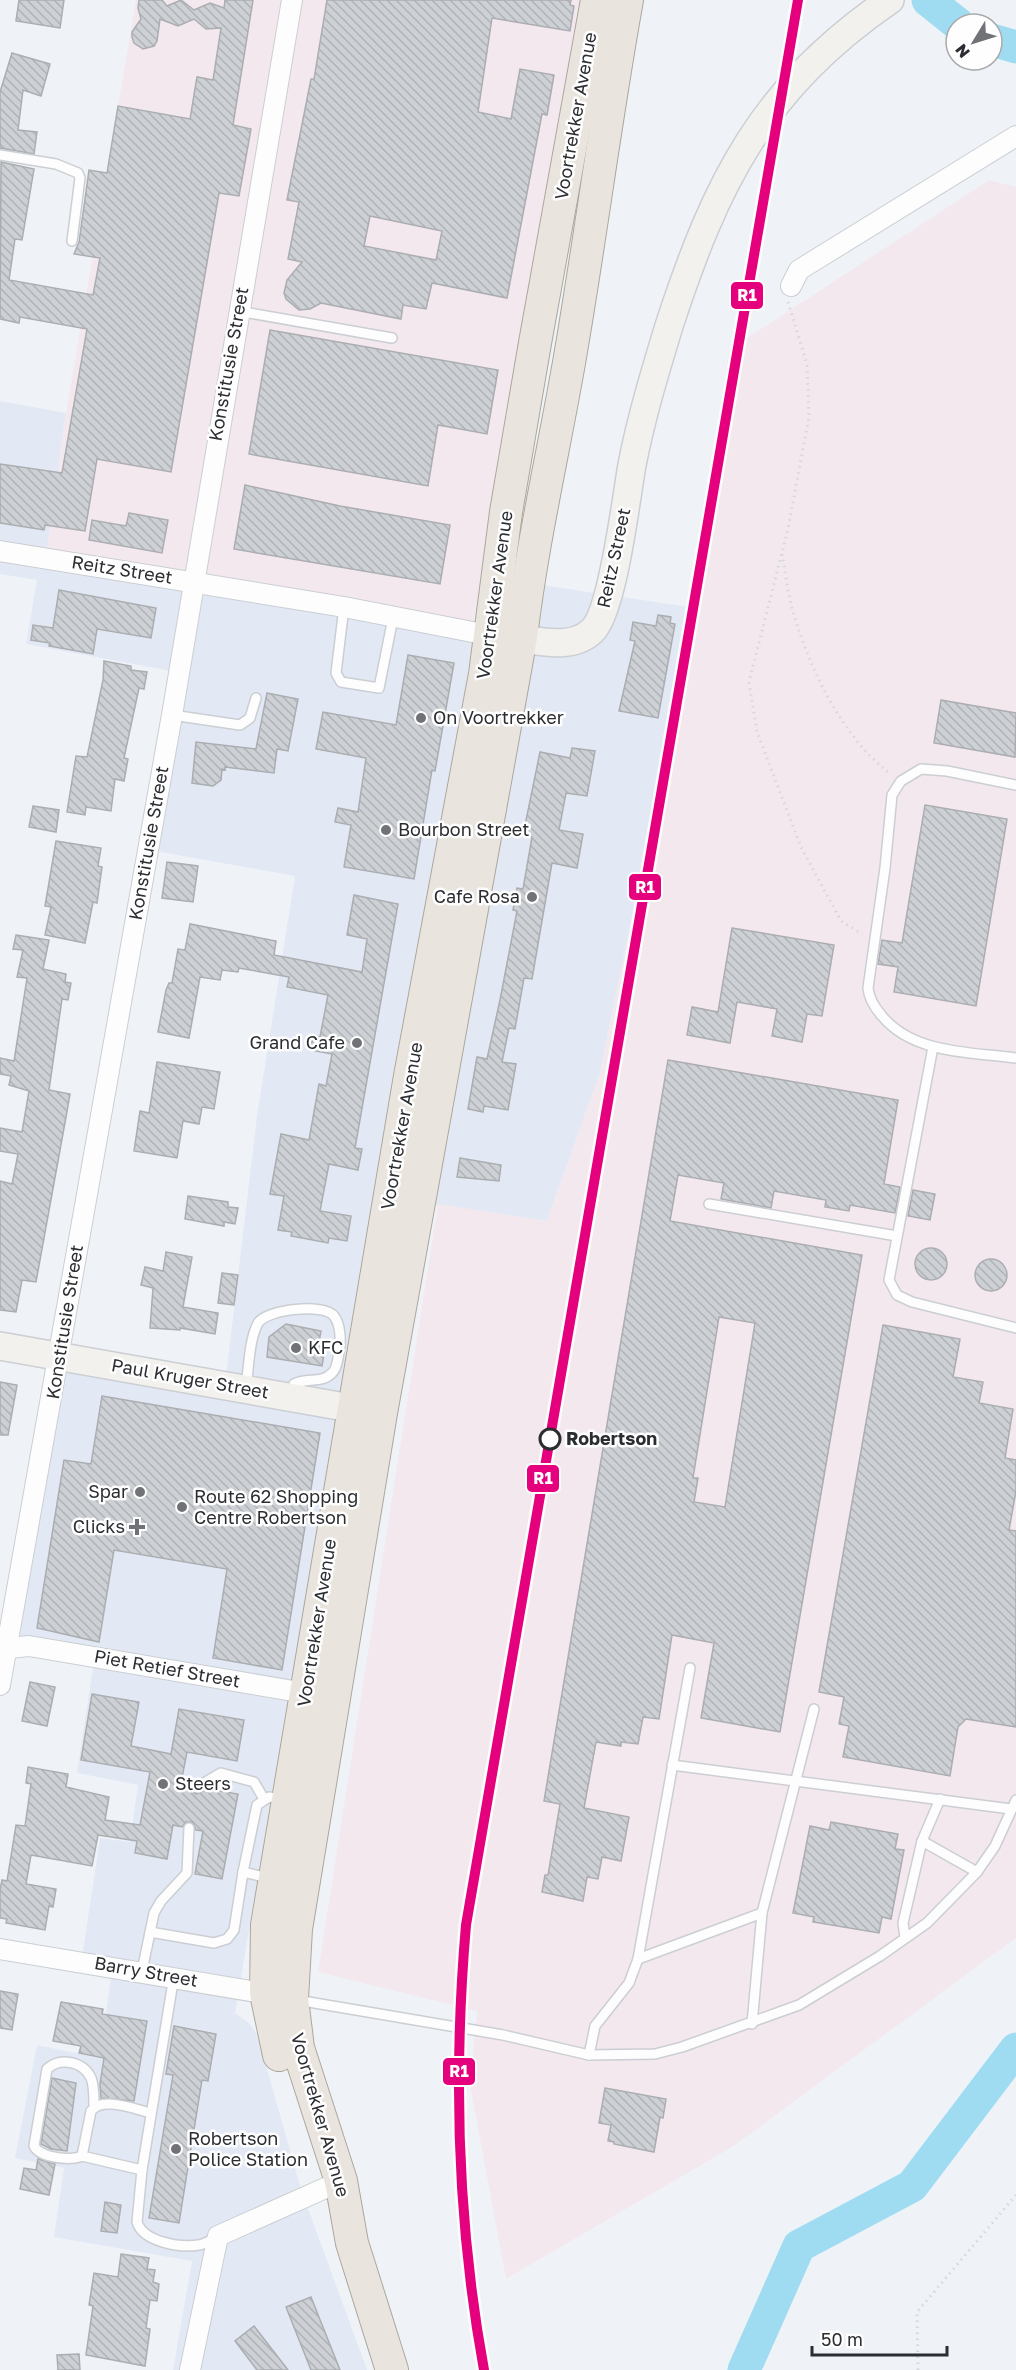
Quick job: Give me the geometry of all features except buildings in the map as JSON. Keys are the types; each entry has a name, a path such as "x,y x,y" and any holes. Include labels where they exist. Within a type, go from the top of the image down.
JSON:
{"main road":[{"name":"Voortrekker Avenue","path":"366,1411 521,637 527,582 572,348 604,43 597,0"},
{"name":"Voortrekker Avenue","path":"279,1996 302,1886 320,1696 366,1411 408,1087 485,674 515,462 535,343 604,43 627,0"},
{"path":"535,343 572,348"},
{"path":"515,462 550,470"},
{"name":"Voortrekker Avenue","path":"320,1696 276,1799 275,1880 267,1925 279,1996 293,2023 333,2184 392,2370"}],"street":[{"name":"Konstitusie Street","path":"0,1685 3,1648 59,1356 172,716 238,311 292,0"},
{"name":"Reitz Street","path":"0,551 194,581 489,635 573,643 594,630 607,603 636,442 652,377 688,269 708,218 742,151 773,107 809,65 857,22 890,0"},
{"path":"791,286 799,270 1016,136"},
{"name":"Paul Kruger Street","path":"0,1346 366,1411"},
{"name":"Piet Retief Street","path":"3,1648 29,1646 320,1696"},
{"name":"Barry Street","path":"0,1949 174,1976 279,1996"},
{"path":"190,2370 218,2236 333,2184"}],"lane":[{"path":"0,155 56,164 78,173 80,178 72,241"},
{"path":"238,311 392,338"},
{"path":"344,607 336,673 341,682 379,688 393,618"},
{"path":"172,716 240,725 250,718 256,698"},
{"path":"1016,786 947,771 921,769 901,781 892,795 868,988 873,1004 893,1029 916,1041 933,1047 1016,1058"},
{"path":"933,1047 889,1280 897,1295 912,1302 1016,1328"},
{"path":"709,1204 897,1236"},
{"path":"246,1389 257,1325 263,1316 270,1312 326,1310 334,1316 339,1328 341,1343 336,1368 327,1377 315,1381 305,1379 294,1384 292,1398"},
{"path":"589,2055 596,2026 629,1983 638,1959 690,1668"},
{"path":"752,2024 762,1913 814,1709"},
{"path":"279,1996 503,2035 589,2055 655,2054 752,2024 799,2006 880,1956 927,1923 977,1872 995,1846 1014,1804 940,1800 672,1765"},
{"path":"197,1787 220,1773 254,1782 276,1799"},
{"path":"150,1932 214,1943 227,1939 234,1929 257,1805 276,1799"},
{"path":"905,1937 903,1923 922,1841 940,1800"},
{"path":"142,1971 154,1913 161,1901 187,1873 189,1828"},
{"path":"922,1841 977,1872"},
{"path":"243,1872 275,1880"},
{"path":"638,1959 762,1913"},
{"path":"174,1976 136,2212 142,2232 153,2239 191,2246 202,2244 218,2236"},
{"path":"82,2156 94,2106 92,2079 78,2064 61,2062 47,2069 35,2150 40,2154 76,2159 82,2156 142,2170"},
{"path":"94,2106 103,2103 151,2113"}],"path":[{"path":"791,286 789,305 807,364 809,417 782,552 749,682 757,732 801,847 841,921 854,931 875,937"},
{"path":"782,552 791,604 813,666 842,720 860,744 901,781"},
{"path":"918,2370 916,2312 1016,2195"}],"shaded area":[{"path":"136,0 581,0 473,626 47,551 66,413"},
{"path":"989,180 1016,187 1016,1938 732,2147 506,2279 470,2085 477,2011 318,1972 438,1204 547,1221 600,1073 632,916 689,607 729,350"},
{"path":"0,401 66,413 47,551 474,625 481,576 689,607 632,916 600,1073 547,1221 374,1196 235,2013 249,2023 257,2034 301,2189 367,2370 173,2370 192,2261 54,2237 64,2168 15,2158 37,2045 100,2058 112,1970 81,1964 100,1838 130,1842 138,1785 77,1773 94,1661 15,1647 64,1357 225,1385 257,1116 295,876 149,850 182,673 26,644 37,580 0,574"}],"waterway":[{"path":"928,0 944,13"},
{"path":"1004,44 1016,47"},
{"path":"744,2370 799,2246 912,2186 1016,2049"}],"transit line":[{"name":"R1","path":"484,2370 468,2259 460,2148 460,2037 466,1925 798,0"}],"place":[{"name":"On Voortrekker","path":"421,718"},
{"name":"Bourbon Street","path":"386,830"},
{"name":"Cafe Rosa","path":"532,897"},
{"name":"Grand Cafe","path":"357,1043"},
{"name":"KFC","path":"296,1348"},
{"name":"Robertson","path":"550,1439"},
{"name":"Spar","path":"140,1492"},
{"name":"Route 62 Shopping Centre Robertson","path":"182,1507"},
{"name":"Clicks","path":"137,1527"},
{"name":"Steers","path":"163,1784"},
{"name":"Robertson Police Station","path":"176,2149"}]}
